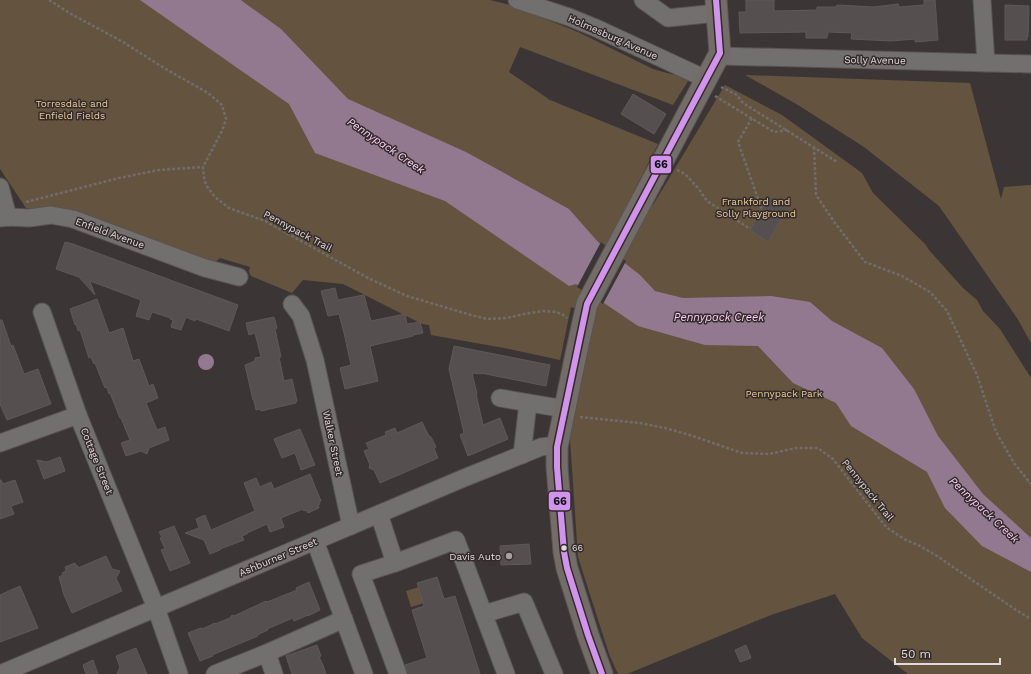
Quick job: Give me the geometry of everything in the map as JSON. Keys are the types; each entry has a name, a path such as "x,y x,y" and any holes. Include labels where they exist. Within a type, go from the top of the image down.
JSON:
{"main road":[{"path":"602,674 567,568 564,552 557,467 558,447 572,413 583,317 590,298 643,199 711,87 720,51 717,7"}],"street":[{"name":"Holmesburg Avenue","path":"518,0 569,17 596,28 711,87"},
{"path":"643,0 668,18 717,7"},
{"path":"982,0 986,63"},
{"name":"Solly Avenue","path":"718,56 1031,64"},
{"path":"0,187 4,214"},
{"name":"Enfield Avenue","path":"4,214 29,218 51,215 73,219 205,268 239,276"},
{"name":"Walker Street","path":"292,304 301,316 315,360 351,526"},
{"name":"Cottage Street","path":"42,312 78,415 156,608 179,674"},
{"path":"500,398 572,413"},
{"path":"522,455 528,403"},
{"path":"0,443 78,415"},
{"name":"Ashburner Street","path":"0,674 464,478 541,448 549,446 558,447"},
{"path":"378,514 395,563"},
{"path":"398,674 361,574 456,540 506,674"},
{"path":"315,541 364,674"},
{"path":"484,614 524,602 554,674"},
{"path":"215,674 344,620"},
{"path":"267,653 274,674"}],"path":[{"path":"4,214 25,202 119,178 158,170 203,167 222,131 226,119 222,105 208,93 164,68 123,42 71,14 50,0"},
{"path":"711,87 752,118 774,132 788,130"},
{"path":"711,87 737,95 743,102 837,162"},
{"path":"752,118 738,142 762,210"},
{"path":"814,147 816,195 865,262 902,276 930,292 947,311 977,375 996,432 1014,463 1031,484"},
{"name":"Pennypack Trail","path":"203,167 206,185 215,197 229,208 265,221 368,278 407,296 471,316 487,319 507,318 543,311 562,314 568,320"},
{"path":"674,169 685,174 698,188 707,201 747,227 751,228"},
{"name":"Pennypack Trail","path":"572,413 665,428 742,453 769,454 796,448 818,448 833,459 886,527 904,539 937,556 1031,619"}],"green space":[{"name":"Pennypack Park","path":"0,0 226,0 257,12 241,0 490,0 510,5 578,32 653,69 690,78 673,105 520,47 509,72 550,100 658,144 633,193 653,205 725,85 782,115 862,173 873,193 925,244 963,288 977,300 983,311 1000,329 1031,378 1031,674 908,674 862,638 835,594 771,615 627,674 618,674 609,654 578,557 570,439 595,316 571,307 560,360 431,335 429,325 422,324 343,284 303,280 292,293 251,276 249,272 250,267 220,258 215,262 212,262 129,232 26,208 0,169"},
{"path":"745,75 970,83 1001,199 1004,187 1031,185 1031,343 1017,318 939,206 864,147 798,105"},
{"path":"419,587 424,603 411,607 406,591"}],"water":[{"name":"Pennypack Creek","path":"140,0 241,0 281,29 348,99 466,152 569,209 598,242 640,275 655,291 683,298 771,296 810,302 832,321 882,348 914,389 938,436 983,494 1031,538 1031,572 982,546 945,508 927,472 851,426 836,403 793,383 758,346 705,345 638,326 576,284 569,286 445,201 315,153 289,104"},
{"path":"203,354 209,354 214,359 212,368 209,370 203,370 198,365 198,359"}],"pier":[{"path":"601,242 626,261 603,304 577,287"}],"building":[{"path":"746,0 774,0 774,11 817,10 817,7 836,7 837,5 874,7 898,4 899,7 924,5 924,0 935,0 938,40 915,42 915,39 891,41 851,39 852,33 828,32 827,38 806,38 806,32 740,33 739,12 746,12"},
{"path":"1005,5 1029,6 1027,40 1005,40"},
{"path":"633,94 666,114 654,134 621,114"},
{"path":"770,196 788,207 768,242 750,230"},
{"path":"65,242 238,305 229,331 186,317 181,330 171,327 173,320 170,319 171,318 152,312 149,320 136,316 141,300 90,281 95,295 79,277 56,269"},
{"path":"335,288 338,300 364,295 371,321 405,314 407,324 420,322 423,333 370,346 378,381 345,389 340,368 351,365 344,333 339,314 328,316 321,291"},
{"path":"97,299 109,333 123,328 133,361 139,359 149,386 153,384 158,398 146,403 157,430 165,427 169,440 149,448 147,454 141,451 126,456 121,443 130,440 110,393 109,394 107,387 105,388 95,363 94,364 91,357 89,358 80,330 78,331 76,324 75,325 70,309"},
{"path":"274,317 277,328 275,329 284,381 292,379 297,401 296,403 261,411 260,409 256,410 245,365 255,361 255,358 261,357 255,333 249,335 246,323"},
{"path":"0,320 2,320 11,346 13,345 24,374 38,369 51,404 7,420 0,404"},
{"path":"454,346 550,365 546,386 481,373 472,373 483,425 500,418 508,439 468,456 460,435 464,433 449,369"},
{"path":"422,422 436,447 434,448 438,458 380,483 374,470 369,468 370,465 364,451 369,449 366,443 386,435 385,432 395,428 397,433"},
{"path":"300,429 315,465 301,470 295,453 282,458 274,439"},
{"path":"60,457 65,471 44,479 37,460 47,462"},
{"path":"310,474 321,501 318,505 319,508 308,513 303,509 281,518 284,527 270,532 267,524 242,536 244,540 210,554 204,540 185,533 199,528 196,519 205,515 211,530 255,511 244,483 256,478 260,487 271,482 274,489"},
{"path":"0,480 3,484 15,480 23,502 11,506 14,514 0,519"},
{"path":"174,526 190,563 170,571 161,550 165,549 159,532"},
{"path":"529,544 531,564 501,565 500,546"},
{"path":"106,556 112,569 120,571 116,578 122,591 72,613 64,595 59,577 66,571 65,567 75,563 78,568"},
{"path":"437,577 444,599 455,596 480,674 408,674 405,665 427,658 412,610 424,606 417,583"},
{"path":"309,582 320,610 308,616 294,621 293,618 267,629 268,630 257,635 258,636 200,661 188,633 215,624 230,618 232,615 234,616 266,601 267,602 297,590 296,588"},
{"path":"20,586 38,628 0,642 0,595"},
{"path":"317,645 321,656 319,657 326,674 292,674 286,656"},
{"path":"746,645 751,658 740,662 735,650"},
{"path":"136,648 147,674 117,674 120,667 116,656"},
{"path":"93,660 98,674 86,674 83,665"}],"transit line":[{"name":"66","path":"602,674 567,568 564,552 557,467 557,447 587,304 720,53 716,0"}],"place":[{"name":"66","path":"564,548"},
{"name":"Davis Auto","path":"509,556"}],"park label":[{"name":"Torresdale and Enfield Fields","path":"72,108"},
{"name":"Frankford and Solly Playground","path":"756,206"}]}
